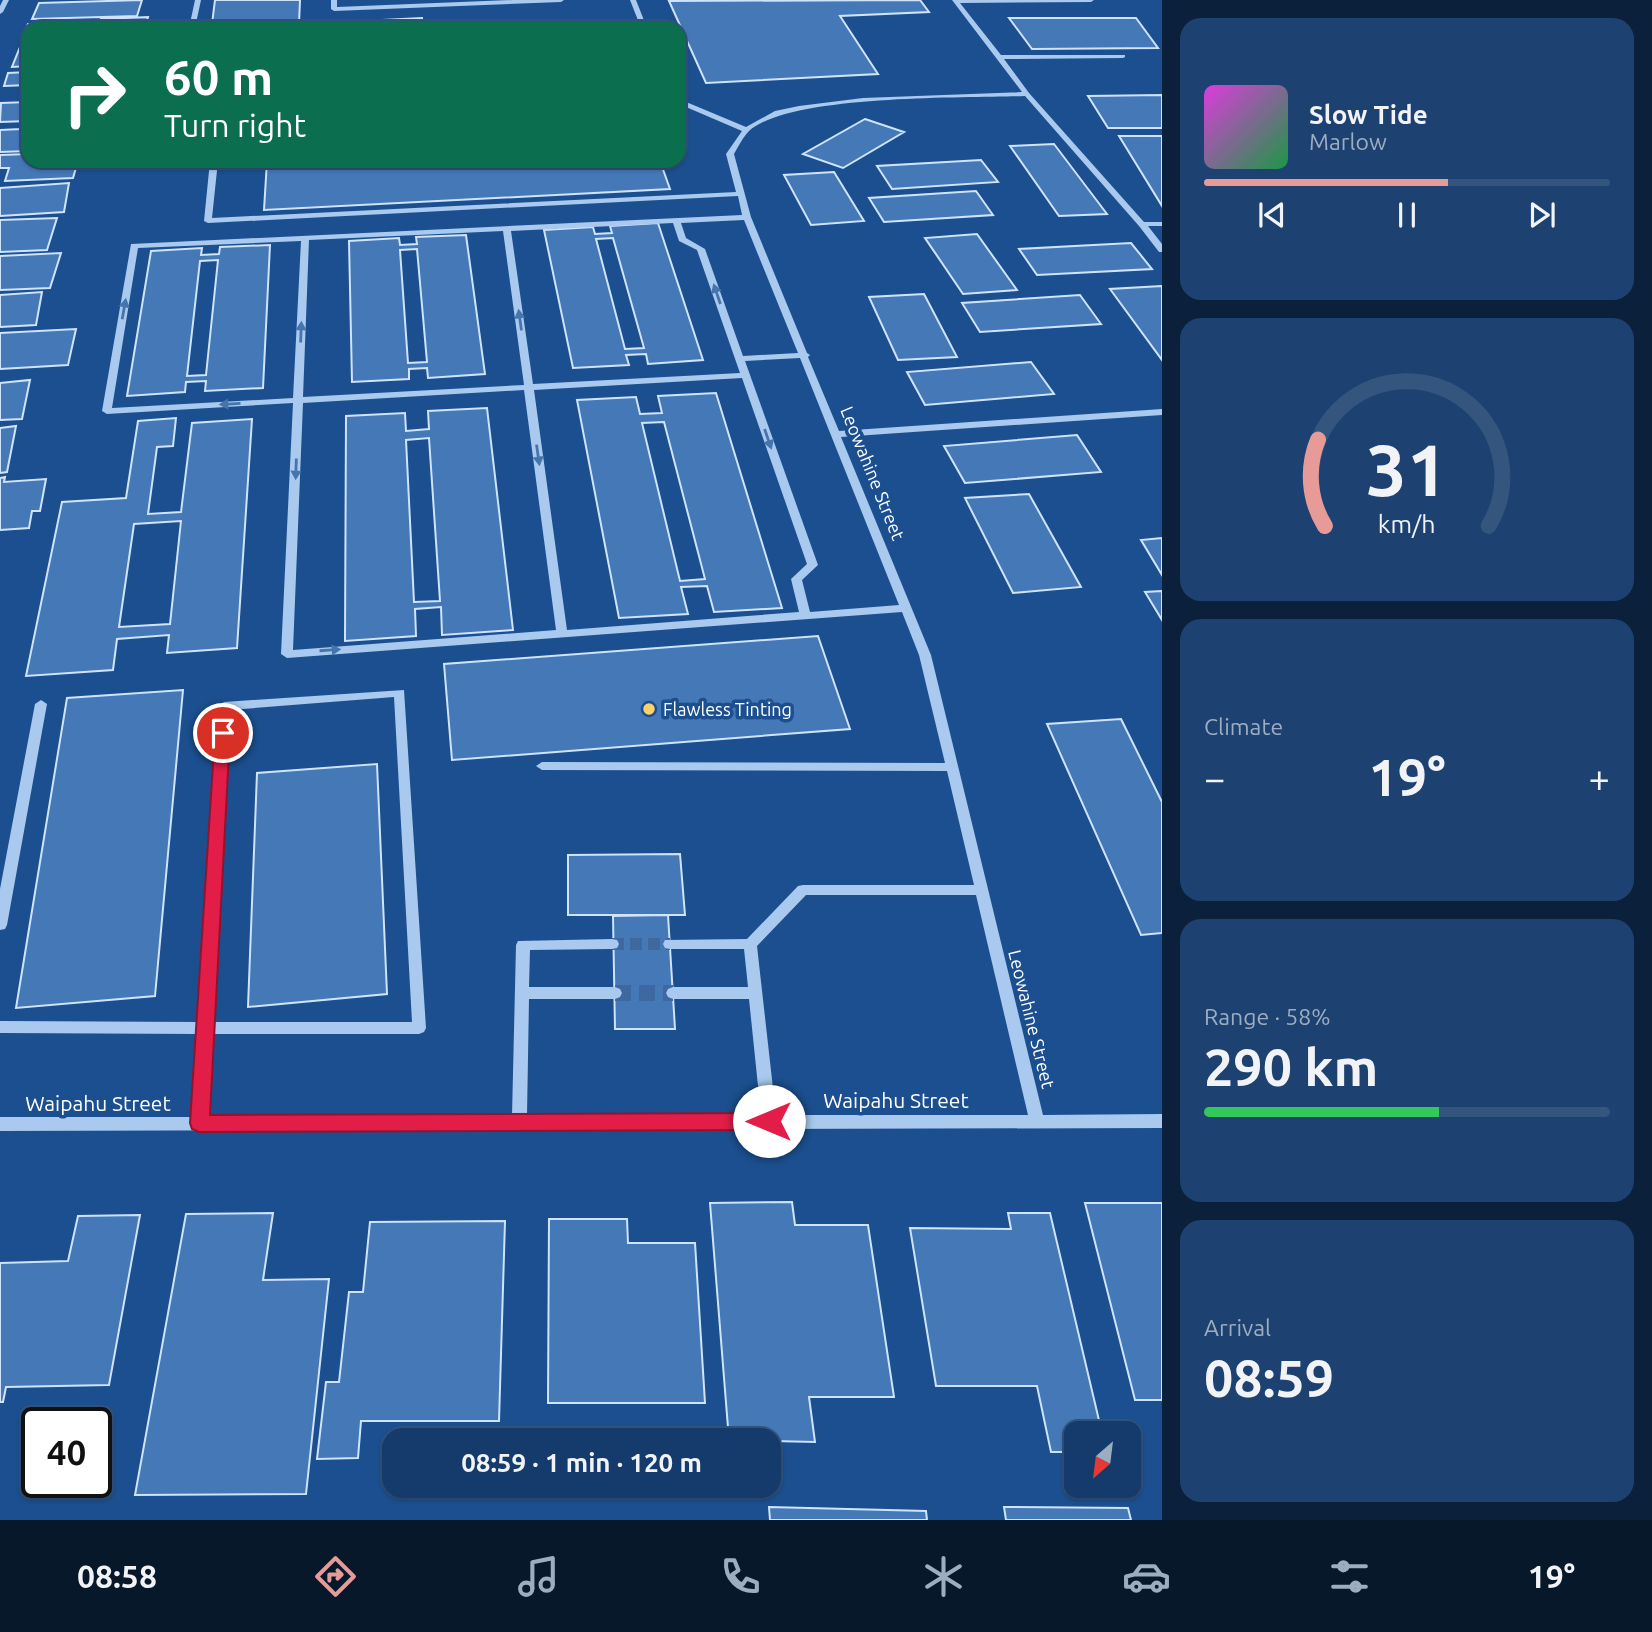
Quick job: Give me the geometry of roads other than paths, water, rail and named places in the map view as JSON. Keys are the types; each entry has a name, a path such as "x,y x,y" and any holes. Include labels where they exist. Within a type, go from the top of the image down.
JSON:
{"street":[{"path":"0,12 6,0"},
{"path":"194,21 198,0"},
{"path":"334,0 334,9 561,0"},
{"path":"634,0 642,21"},
{"path":"955,0 1091,0"},
{"path":"955,0 1027,94"},
{"path":"999,57 1123,56"},
{"path":"686,104 746,131 778,113 799,108 863,100 1027,94"},
{"path":"1057,126 1162,250"},
{"name":"Leowahine Street","path":"746,131 730,154 747,217 925,655 1037,1120"},
{"path":"213,168 208,221 740,194"},
{"path":"676,220 134,246 107,411 746,375"},
{"path":"1142,224 1162,224"},
{"path":"805,355 740,359 813,565 796,579 805,614"},
{"path":"529,387 562,632"},
{"path":"299,400 288,654 907,608"},
{"path":"837,434 1162,412"},
{"path":"0,1027 205,1028 419,1028 400,693 224,706 205,1028 199,1123"},
{"path":"0,925 41,704"},
{"path":"541,766 952,767"},
{"path":"670,944 750,944 803,890 981,890"},
{"path":"519,1123 523,945 612,944"},
{"path":"750,944 769,1121"},
{"path":"673,993 755,993"},
{"name":"Waipahu Street","path":"0,1124 1162,1121"}],"lane":[{"path":"1027,94 1057,126"},
{"path":"740,359 701,249 682,240 676,220 747,217"},
{"path":"507,228 529,387"},
{"path":"299,400 306,238"},
{"path":"522,993 615,993"}],"tunnel":[{"path":"612,944 670,944"},
{"path":"615,993 673,993"}],"place":[{"name":"Flawless Tinting","path":"649,709"}]}
